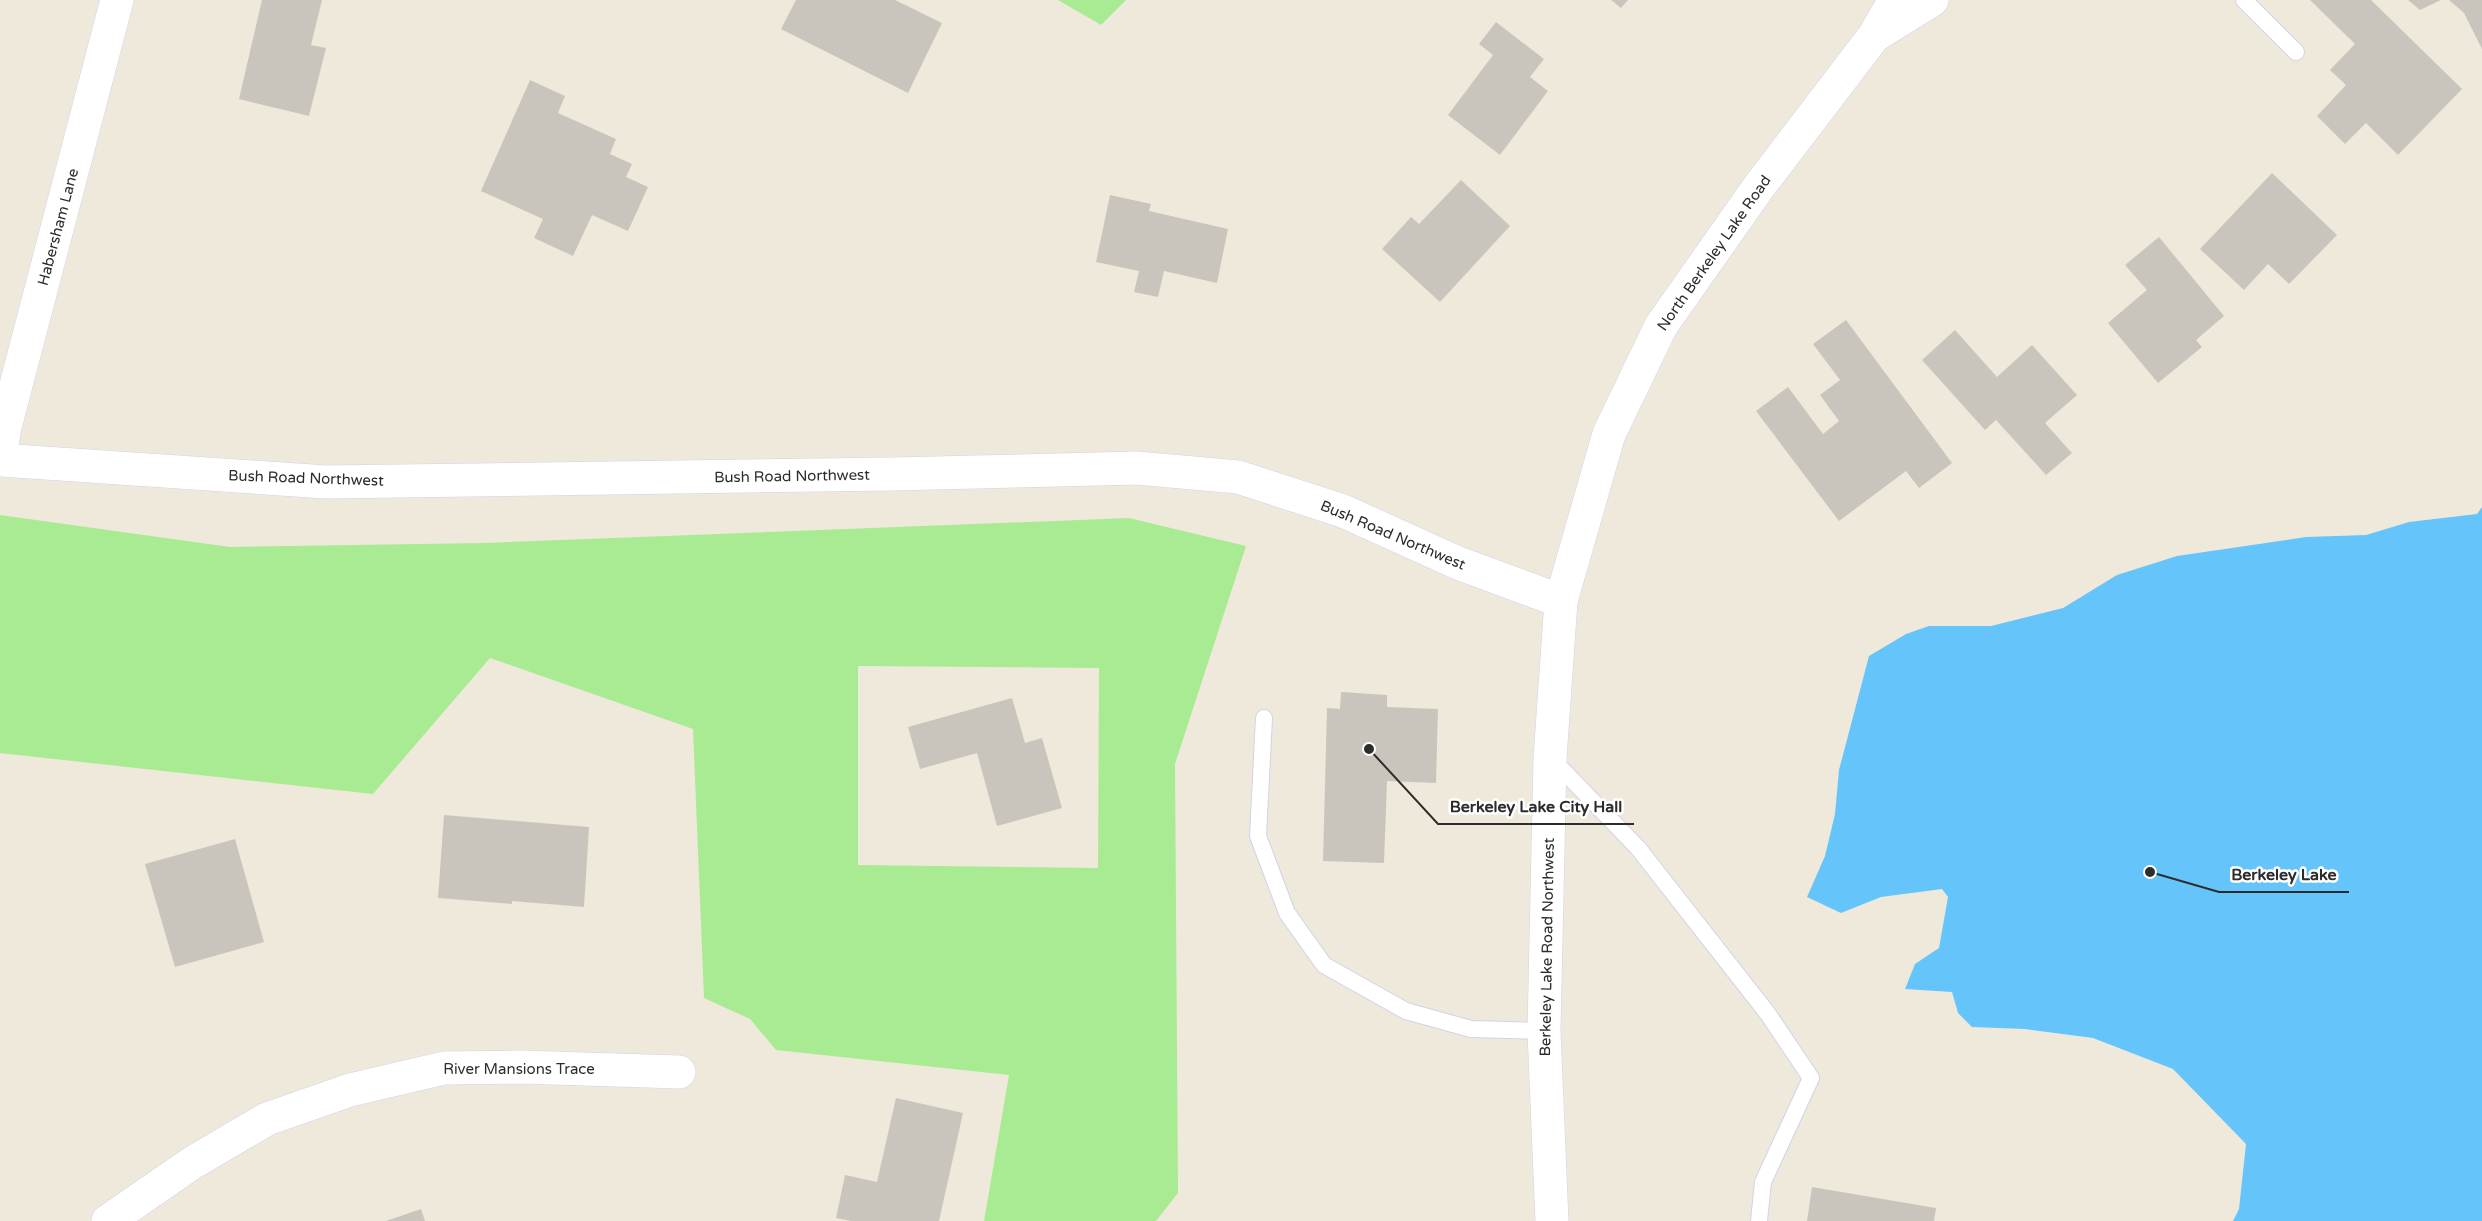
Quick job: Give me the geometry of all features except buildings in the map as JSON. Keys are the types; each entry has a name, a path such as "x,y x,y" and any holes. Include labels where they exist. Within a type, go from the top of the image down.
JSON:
{"street":[{"name":"Habersham Lane","path":"0,454 5,427 117,0"},
{"name":"North Berkeley Lake Road","path":"1561,601 1609,434 1661,326 1758,188 1874,36 1895,0"},
{"path":"1874,36 1932,0"},
{"name":"Bush Road Northwest","path":"0,460 326,482 1137,468 1238,477 1343,511 1458,563 1561,601"},
{"name":"Berkeley Lake Road Northwest","path":"1552,1221 1544,1031 1550,758 1561,601"},
{"name":"River Mansions Trace","path":"108,1221 192,1163 267,1119 350,1090 444,1068 521,1066 680,1072"}],"lane":[{"path":"2244,0 2296,52"},
{"path":"1264,718 1258,836 1287,913 1324,965 1406,1011 1472,1029 1544,1031"},
{"path":"1550,758 1638,848 1768,1014 1811,1078 1763,1182 1759,1221"}],"green space":[{"path":"1058,0 1126,0 1101,25"},
{"path":"0,515 230,547 485,543 1129,518 1246,546 1175,764 1178,1193 1156,1221 984,1221 1009,1075 776,1050 750,1019 704,998 693,729 490,658 373,794 0,753","holes":["858,666 1099,668 1098,868 858,865"]}],"water":[{"path":"2482,507 2482,1221 2233,1221 2239,1209 2246,1144 2173,1069 2093,1038 2025,1029 1972,1027 1958,1013 1952,992 1905,989 1915,964 1939,948 1948,897 1942,889 1881,897 1841,913 1807,897 1825,856 1835,814 1839,770 1869,656 1906,634 1929,626 1991,626 2063,608 2117,575 2177,556 2306,537 2366,535 2409,522 2477,514"}],"place":[{"name":"Berkeley Lake City Hall","path":"1369,749"},
{"name":"Berkeley Lake","path":"2150,872"}]}
